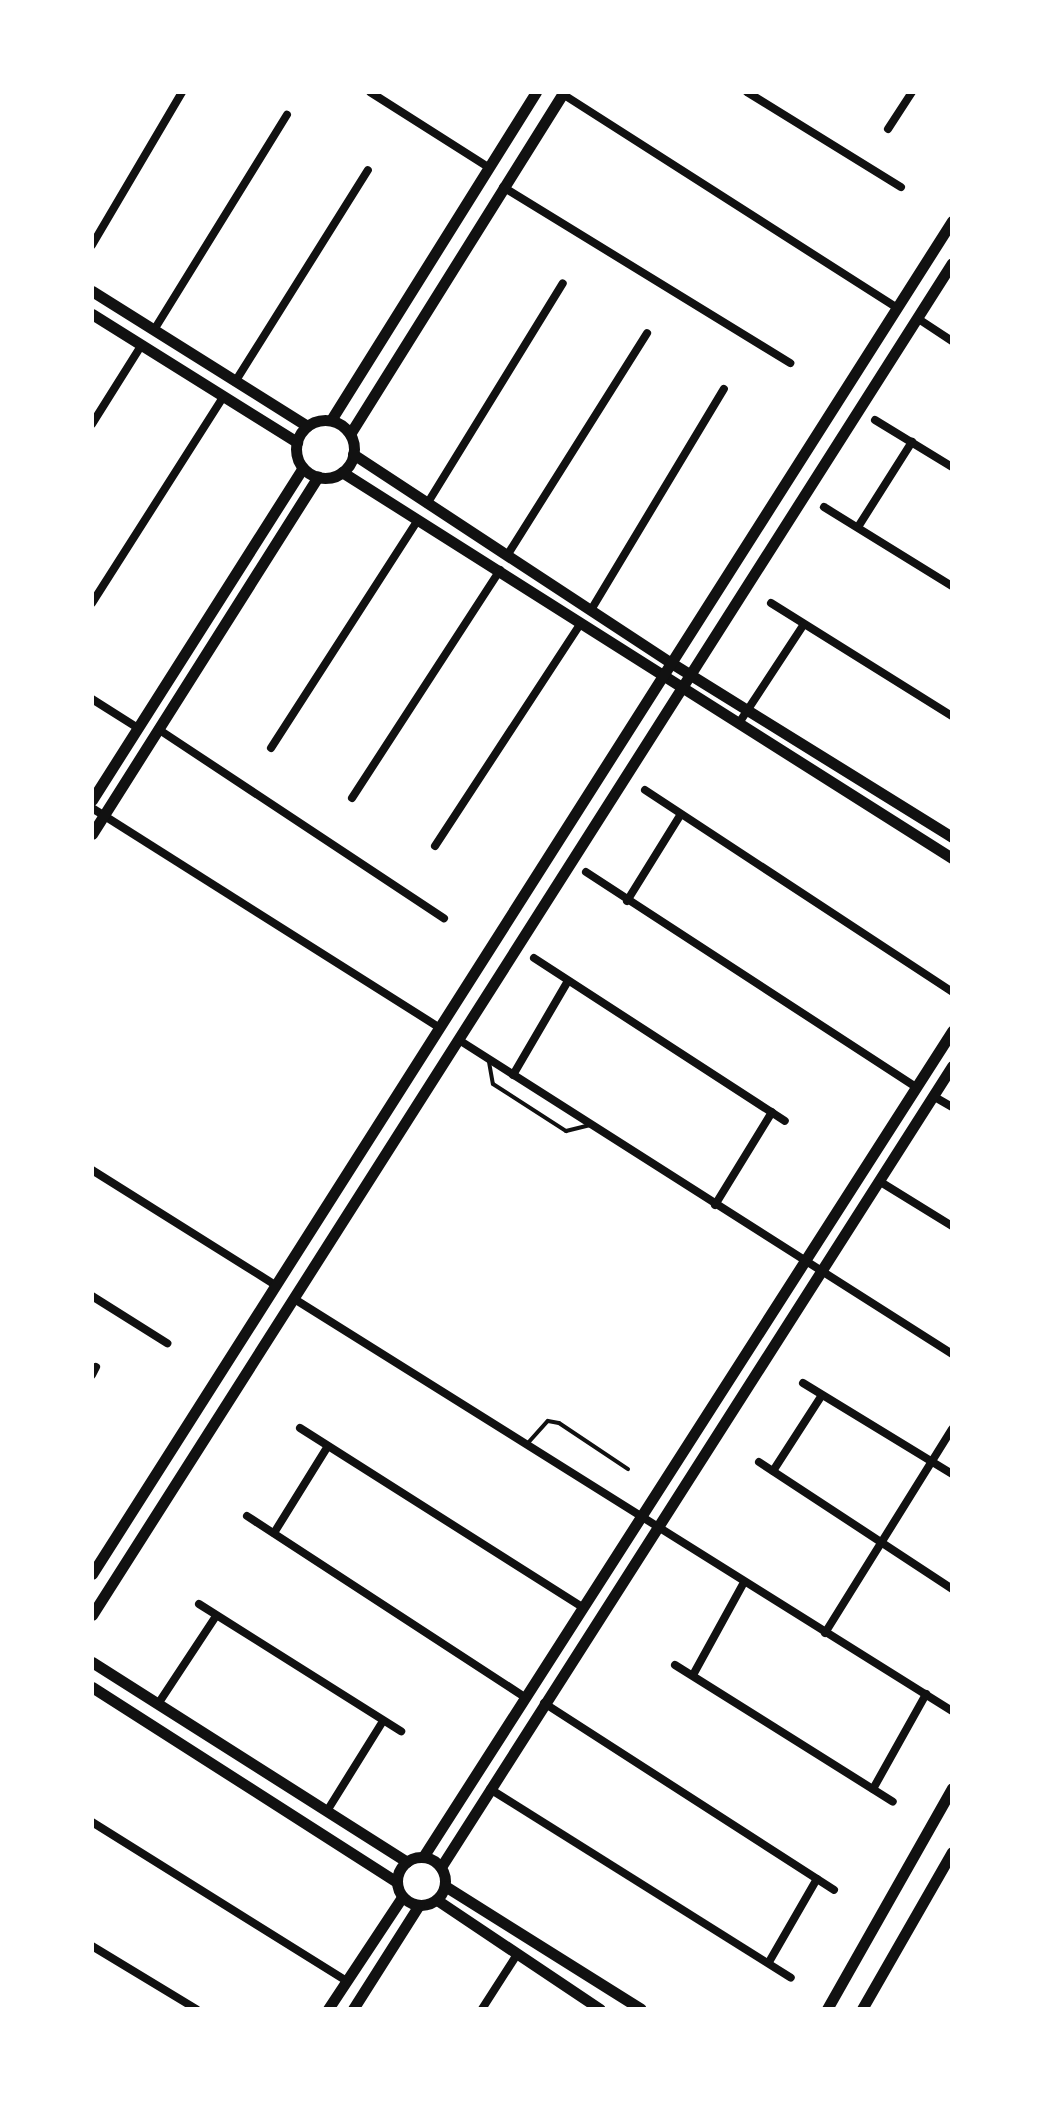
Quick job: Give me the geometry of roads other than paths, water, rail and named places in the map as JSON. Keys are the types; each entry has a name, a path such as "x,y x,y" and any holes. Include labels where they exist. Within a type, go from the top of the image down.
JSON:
{"street":[{"path":"92,245 182,92"},
{"path":"370,92 488,167"},
{"path":"92,800 303,468 297,442 307,426 331,420 536,92"},
{"path":"747,92 901,187"},
{"path":"888,129 912,92"},
{"path":"342,472 353,454 350,434 562,93 897,308"},
{"path":"154,330 287,115"},
{"path":"235,382 368,170"},
{"path":"503,187 790,363"},
{"path":"92,1574 952,221"},
{"path":"92,1615 296,1300 952,263"},
{"path":"427,504 563,283"},
{"path":"92,291 307,426"},
{"path":"92,314 297,442"},
{"path":"917,318 952,341"},
{"path":"508,554 647,333"},
{"path":"92,424 141,346"},
{"path":"591,610 724,389"},
{"path":"92,603 223,397"},
{"path":"331,420 350,434"},
{"path":"875,420 952,467"},
{"path":"858,527 912,442"},
{"path":"303,468 318,477 342,472 947,855 952,836 673,664 353,454"},
{"path":"92,834 318,477"},
{"path":"824,507 952,586"},
{"path":"271,748 418,520"},
{"path":"352,798 500,570"},
{"path":"771,603 952,716"},
{"path":"435,846 581,623"},
{"path":"739,723 804,624"},
{"path":"92,699 138,728"},
{"path":"158,729 444,918"},
{"path":"645,790 952,992"},
{"path":"92,808 438,1027"},
{"path":"627,901 681,814"},
{"path":"586,872 916,1087"},
{"path":"534,958 785,1121"},
{"path":"513,1075 568,981"},
{"path":"397,1882 407,1862 423,1857 952,1031"},
{"path":"459,1040 820,1273 952,1354"},
{"path":"92,1687 397,1882 402,1897 419,1905 437,1900 445,1886 441,1867 952,1066"},
{"path":"933,1096 952,1107"},
{"path":"715,1205 772,1112"},
{"path":"92,1170 275,1285"},
{"path":"879,1181 952,1226"},
{"path":"92,1296 167,1343"},
{"path":"296,1300 743,1584 952,1711"},
{"path":"803,1383 952,1474"},
{"path":"773,1471 822,1395"},
{"path":"300,1428 582,1607"},
{"path":"825,1633 952,1429"},
{"path":"274,1533 328,1446"},
{"path":"759,1462 952,1589"},
{"path":"247,1516 525,1697"},
{"path":"693,1675 743,1584"},
{"path":"199,1604 401,1731"},
{"path":"158,1704 216,1616"},
{"path":"92,1662 407,1862"},
{"path":"675,1665 893,1802"},
{"path":"873,1789 926,1694"},
{"path":"544,1703 834,1890"},
{"path":"327,1811 383,1721"},
{"path":"827,2009 952,1788"},
{"path":"490,1789 791,1978"},
{"path":"92,1822 346,1981"},
{"path":"862,2009 952,1852"},
{"path":"423,1857 441,1867"},
{"path":"769,1962 817,1879"},
{"path":"445,1886 641,2009"},
{"path":"328,2009 402,1897"},
{"path":"437,1900 516,1956 600,2009"},
{"path":"353,2009 419,1905"},
{"path":"92,1946 196,2009"},
{"path":"482,2009 516,1956"}],"lane":[{"path":"489,1060 493,1084 566,1131 590,1125"},
{"path":"524,1446 538,1427 548,1421 559,1423 628,1469"}]}
